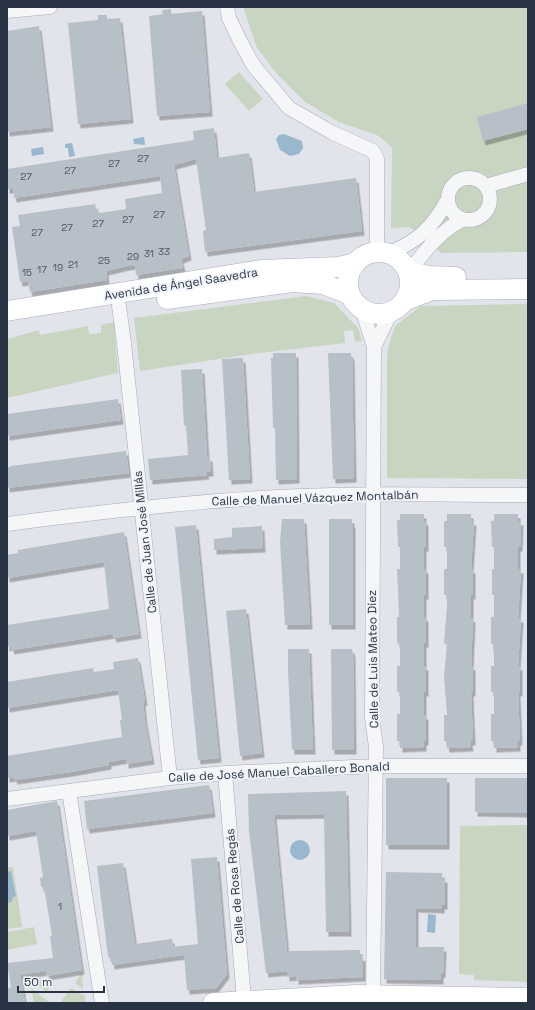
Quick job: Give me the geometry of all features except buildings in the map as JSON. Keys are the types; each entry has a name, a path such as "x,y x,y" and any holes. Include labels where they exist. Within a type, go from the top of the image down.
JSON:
{"street":[{"path":"7,11 50,7"},
{"path":"226,7 229,18 253,65 290,108 333,133 373,151 377,159 377,243 382,253 404,264 409,273 409,293 397,307"},
{"path":"486,186 528,174"},
{"path":"409,273 427,249 449,228 462,220 476,219 486,211 490,199 486,186 475,178 461,179 450,188 447,201 436,221 408,245 382,253 367,254 355,263 349,278 356,301 376,313 397,307 432,290 528,289"},
{"path":"447,201 452,213 462,220"},
{"name":"Avenida de Ángel Saavedra","path":"7,311 261,270 339,267 355,263"},
{"path":"409,273 451,277 528,277"},
{"name":"Avenida de Ángel Saavedra","path":"7,325 119,306 293,282 323,284 356,301"},
{"name":"Calle de Luis Mateo Díez","path":"356,301 374,347 372,495 372,718 376,747 373,995"},
{"name":"Calle de Juan José Millás","path":"119,306 170,778"},
{"name":"Calle de Luis Mateo Díez","path":"374,347 397,307"},
{"name":"Calle de Manuel Vázquez Montalbán","path":"7,524 141,507 260,498 372,495 528,495"},
{"name":"Calle de José Manuel Caballero Bonald","path":"7,799 170,778 225,773 375,766 528,766"},
{"name":"Calle de Rosa Regás","path":"225,773 244,1000"},
{"path":"69,791 102,1003"},
{"path":"213,1003 244,1000 373,995 528,998"}],"green space":[{"path":"243,7 528,7 528,252 441,253 422,234 409,227 391,228 392,148 379,136 339,122 305,102 276,73 257,48"},
{"path":"239,72 263,99 249,111 225,84"},
{"path":"306,296 334,303 358,328 362,341 355,342 353,330 344,331 345,343 252,354 140,371 134,318"},
{"path":"528,304 528,479 387,478 387,357 389,344 395,326 421,306"},
{"path":"114,322 118,373 7,398 7,339 39,330 40,335 88,326 89,334 101,333 101,325"},
{"path":"528,825 528,982 474,980 474,975 459,974 460,826"},
{"path":"13,867 22,927 9,929 7,920 7,868"},
{"path":"34,927 37,944 7,950 7,932"},
{"path":"82,972 83,989 75,983"},
{"path":"49,979 54,982 47,992 33,981"},
{"path":"31,988 50,1003 34,1003"},
{"path":"71,988 85,996 85,1003 60,1003"}],"water":[{"path":"284,134 302,141 303,148 299,154 290,156 280,150 276,139 279,135"},
{"path":"144,137 145,145 134,144 133,139"},
{"path":"72,143 75,156 69,157 68,148 65,148 65,144"},
{"path":"43,147 44,154 32,156 31,149"},
{"path":"300,840 307,843 310,850 307,857 300,860 293,857 290,850 293,843"},
{"path":"11,871 16,896 13,897 12,901 9,903 7,901 7,872"},
{"path":"428,914 436,915 435,933 427,932"}]}
